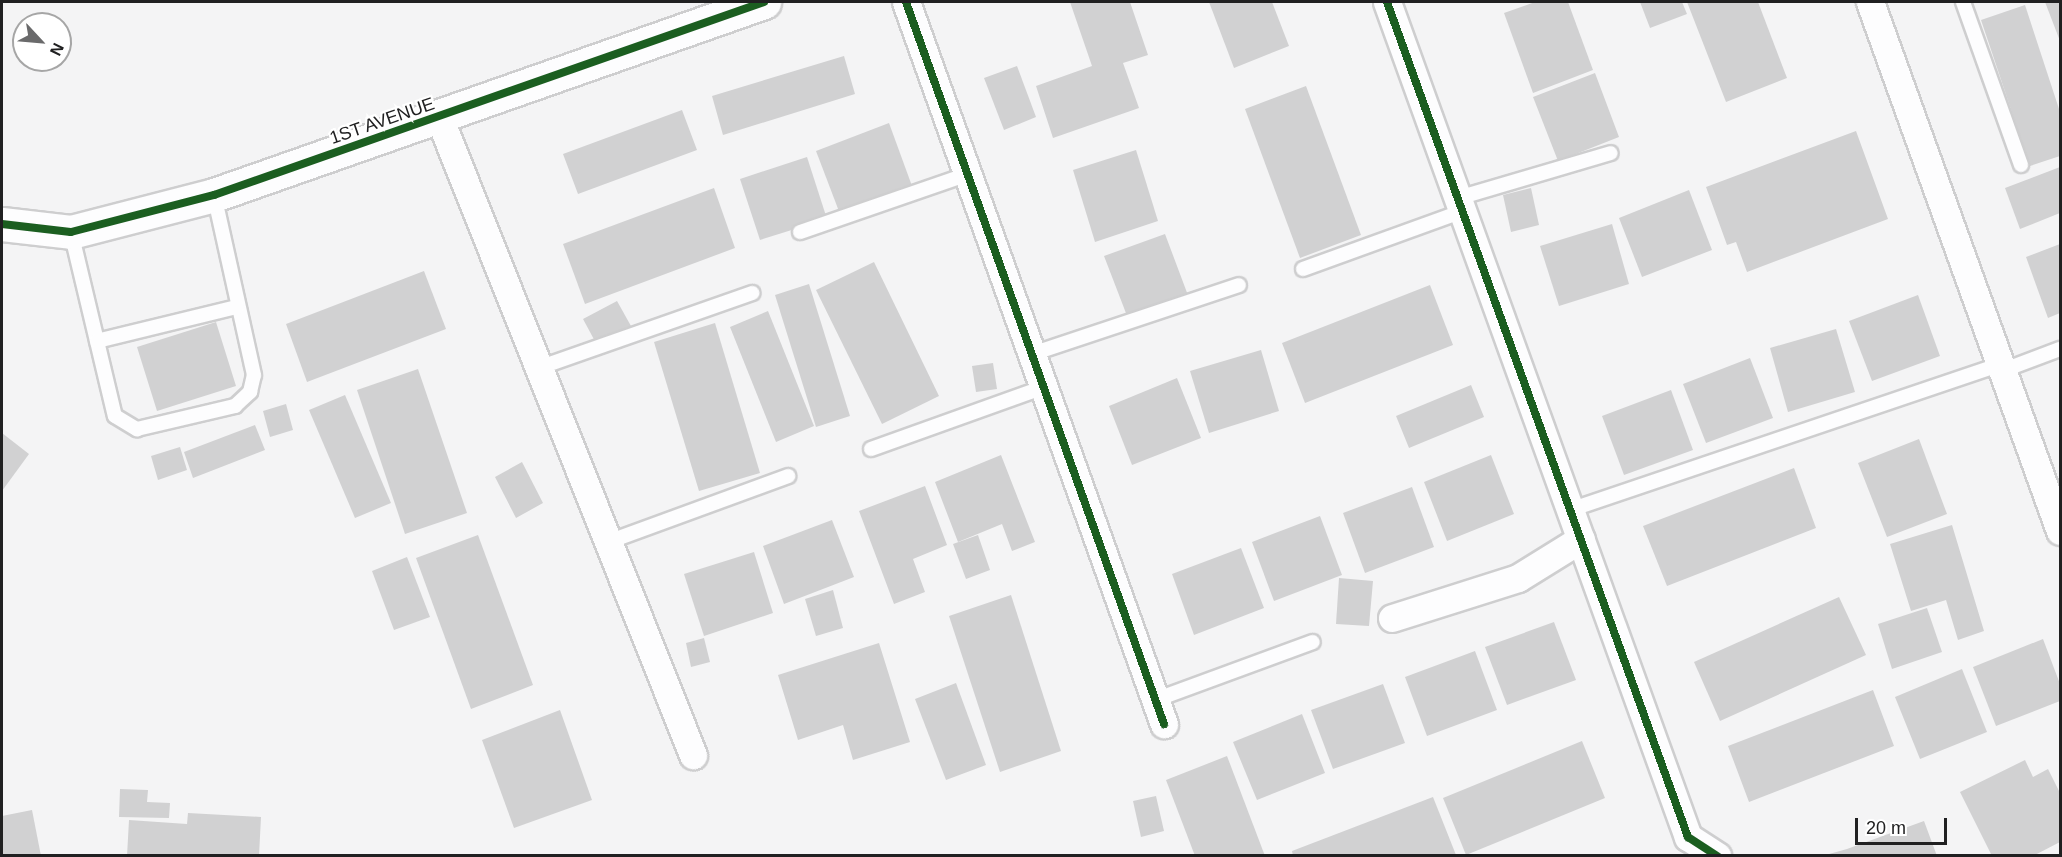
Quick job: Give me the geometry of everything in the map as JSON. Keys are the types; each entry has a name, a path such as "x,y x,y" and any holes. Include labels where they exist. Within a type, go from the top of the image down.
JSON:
{"street":[{"name":"1ST AVENUE","path":"2,224 71,232 213,195 764,2"},
{"path":"906,2 1160,712"},
{"path":"1387,2 1688,837 1717,855"},
{"path":"1870,2 2061,531"},
{"path":"439,117 541,367 693,755"},
{"path":"1392,618 1518,578 1581,539"}],"lane":[{"path":"1963,2 2021,165"},
{"path":"1303,269 1460,205 1611,153"},
{"path":"800,232 966,175"},
{"path":"71,232 115,416 126,425 137,429 235,406 250,392 254,375 213,195"},
{"path":"1032,354 1239,285"},
{"path":"541,367 752,293"},
{"path":"97,341 237,307"},
{"path":"1570,510 2061,349"},
{"path":"871,449 1044,387"},
{"path":"608,542 788,476"},
{"path":"1160,712 1313,642"}],"building":[{"path":"1070,2 1130,2 1148,55 1123,63 1139,108 1053,138 1036,86 1092,66"},
{"path":"1209,2 1272,2 1289,46 1234,68"},
{"path":"1535,2 1568,2 1593,70 1533,93 1504,13"},
{"path":"1640,2 1682,2 1687,14 1650,28"},
{"path":"1687,2 1758,2 1787,78 1726,102"},
{"path":"2045,2 2060,2 2060,41"},
{"path":"2025,5 2060,112 2060,156 2030,166 1981,20"},
{"path":"844,56 855,94 723,135 712,96"},
{"path":"1017,66 1036,117 1004,130 984,78"},
{"path":"1595,73 1619,137 1558,161 1533,97"},
{"path":"1306,86 1361,235 1300,258 1245,109"},
{"path":"682,110 697,150 578,194 563,154"},
{"path":"889,123 912,186 840,214 816,151"},
{"path":"1856,131 1888,219 1747,272 1736,242 1727,245 1706,187"},
{"path":"1136,150 1158,221 1095,242 1073,170"},
{"path":"807,157 827,219 760,240 740,179"},
{"path":"2060,167 2060,213 2020,229 2005,188"},
{"path":"714,188 735,248 585,304 563,244"},
{"path":"1531,188 1539,225 1511,232 1503,195"},
{"path":"1689,190 1712,250 1642,277 1619,218"},
{"path":"1612,224 1629,284 1559,306 1540,246"},
{"path":"1165,234 1189,298 1129,321 1104,256"},
{"path":"2060,244 2060,313 2048,318 2026,257"},
{"path":"874,262 939,396 882,424 816,290"},
{"path":"424,271 446,329 307,382 286,324"},
{"path":"809,284 850,416 816,427 775,295"},
{"path":"1430,285 1453,345 1305,403 1282,343"},
{"path":"1918,295 1940,356 1872,381 1849,321"},
{"path":"617,301 631,326 597,345 583,319"},
{"path":"768,311 814,426 776,442 730,327"},
{"path":"216,322 236,386 157,411 137,347"},
{"path":"715,323 760,473 699,491 654,342"},
{"path":"1836,329 1855,392 1788,412 1770,348"},
{"path":"1261,350 1279,411 1209,433 1190,371"},
{"path":"1750,358 1773,418 1706,443 1683,384"},
{"path":"993,363 997,389 976,392 972,366"},
{"path":"418,369 467,513 405,534 357,390"},
{"path":"1177,378 1201,438 1132,465 1109,406"},
{"path":"1471,385 1484,417 1409,448 1396,416"},
{"path":"1671,390 1693,450 1624,475 1602,416"},
{"path":"345,395 391,503 355,518 309,410"},
{"path":"286,404 293,430 270,437 263,411"},
{"path":"255,425 265,450 193,478 184,452"},
{"path":"2,433 29,454 2,491"},
{"path":"1919,439 1947,514 1887,537 1858,463"},
{"path":"180,447 187,470 158,480 151,456"},
{"path":"1001,455 1035,542 1012,551 1002,524 958,542 935,482"},
{"path":"1491,455 1514,514 1447,541 1424,482"},
{"path":"522,462 543,503 516,518 495,477"},
{"path":"1794,468 1816,528 1667,586 1643,526"},
{"path":"925,486 947,545 913,559 925,592 894,604 859,511"},
{"path":"1412,487 1434,547 1365,573 1343,513"},
{"path":"1320,516 1342,575 1274,601 1252,542"},
{"path":"832,520 854,577 784,604 763,546"},
{"path":"1952,525 1984,631 1958,640 1946,600 1911,611 1890,544"},
{"path":"478,535 533,685 471,709 416,558"},
{"path":"978,535 990,570 966,579 953,544"},
{"path":"1241,548 1264,608 1194,635 1172,574"},
{"path":"754,552 773,613 704,636 684,574"},
{"path":"407,557 430,617 394,630 372,571"},
{"path":"1339,578 1373,581 1369,626 1336,624"},
{"path":"833,590 843,628 816,636 805,599"},
{"path":"1011,595 1061,751 1000,772 949,616"},
{"path":"1839,597 1866,655 1720,721 1694,662"},
{"path":"1927,608 1942,652 1892,669 1878,624"},
{"path":"1554,622 1576,680 1507,705 1485,647"},
{"path":"704,638 710,662 691,667 686,643"},
{"path":"2043,639 2060,684 2060,701 1996,726 1973,667"},
{"path":"879,643 910,742 853,760 843,725 798,740 778,675"},
{"path":"1475,651 1497,710 1427,736 1405,677"},
{"path":"1962,669 1987,732 1920,759 1895,697"},
{"path":"956,683 986,765 946,780 915,699"},
{"path":"1383,684 1405,743 1333,769 1311,710"},
{"path":"1873,690 1894,746 1749,802 1728,746"},
{"path":"560,710 592,800 514,828 482,740"},
{"path":"1302,714 1325,773 1257,800 1233,742"},
{"path":"1582,741 1605,798 1466,855 1443,798"},
{"path":"1227,756 1265,856 1195,856 1166,780"},
{"path":"2025,760 2033,777 2048,769 2060,793 2060,842 2033,856 1992,856 1960,792"},
{"path":"120,789 148,790 147,802 170,803 169,818 119,817"},
{"path":"1156,796 1164,831 1141,837 1133,801"},
{"path":"1433,797 1456,855 1293,856 1292,851"},
{"path":"32,810 41,856 2,856 2,816"},
{"path":"188,813 261,817 259,856 127,856 129,820 187,824"},
{"path":"1924,821 1937,856 1822,856 1847,849"}],"cycle path":[{"path":"2,224 71,232 214,195 764,2"},
{"path":"906,2 1164,724"},
{"path":"1387,2 1688,837 1717,856"}]}
